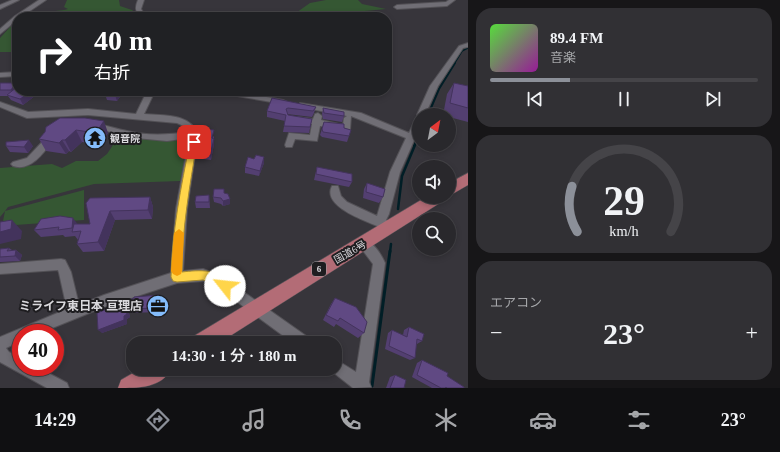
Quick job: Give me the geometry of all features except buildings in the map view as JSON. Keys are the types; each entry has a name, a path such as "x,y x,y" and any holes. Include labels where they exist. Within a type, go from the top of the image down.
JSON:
{"highway":[{"path":"456,186 468,178"},
{"name":"国道6号","path":"212,336 254,308 364,244 385,224 424,204"},
{"path":"129,388 149,376"}],"street":[{"path":"0,7 16,0"},
{"path":"25,12 44,0"},
{"path":"138,12 138,7 141,0"},
{"path":"440,0 451,1"},
{"path":"397,7 447,4 451,1"},
{"path":"0,32 12,21"},
{"path":"424,108 434,86 461,47 468,45"},
{"path":"0,75 12,74"},
{"path":"139,117 149,96"},
{"path":"259,96 358,115 412,137 395,172 384,214 385,224"},
{"path":"0,104 27,115 47,115 74,112 186,122 194,134 178,239 177,277"},
{"path":"289,145 292,135 314,139 319,108"},
{"path":"290,117 316,126 347,128 348,118"},
{"path":"84,125 112,129 126,134 167,138 194,134"},
{"path":"16,164 30,161 48,141 46,137 55,131"},
{"path":"335,189 336,198 343,205 385,224"},
{"path":"362,387 379,262 364,244"},
{"path":"0,269 61,264 65,272 74,312"},
{"path":"45,324 138,289 177,277 203,275 218,280 294,336"},
{"path":"0,344 12,338"},
{"path":"0,352 4,357 12,361"},
{"path":"342,371 362,387"},
{"path":"40,376 62,388"}],"green space":[{"path":"67,0 119,0 120,6 135,12 46,12 68,9 64,7"},
{"path":"326,0 358,0 362,4 386,9 364,12 297,12 310,3"},
{"path":"11,26 12,52 0,52 0,38"},
{"path":"119,136 189,141 180,181 94,184 8,207 0,217 0,168 52,164 62,168 76,161 98,161 107,154"},
{"path":"84,190 84,220 2,226 5,211"}],"waterway":[{"path":"454,64 462,51 468,48"},
{"path":"431,108 439,89 455,63"},
{"path":"398,209 402,176 412,152"},
{"path":"390,252 391,244"},
{"path":"372,386 390,251"}],"slow traffic":[{"path":"177,271 177,246 179,233"}],"place":[{"name":"観音院","path":"95,138"},
{"name":"ミライフ東日本 亘理店","path":"158,306"}],"route":[{"path":"194,142 189,161 177,246 177,277 203,275 218,280 225,286"}]}
